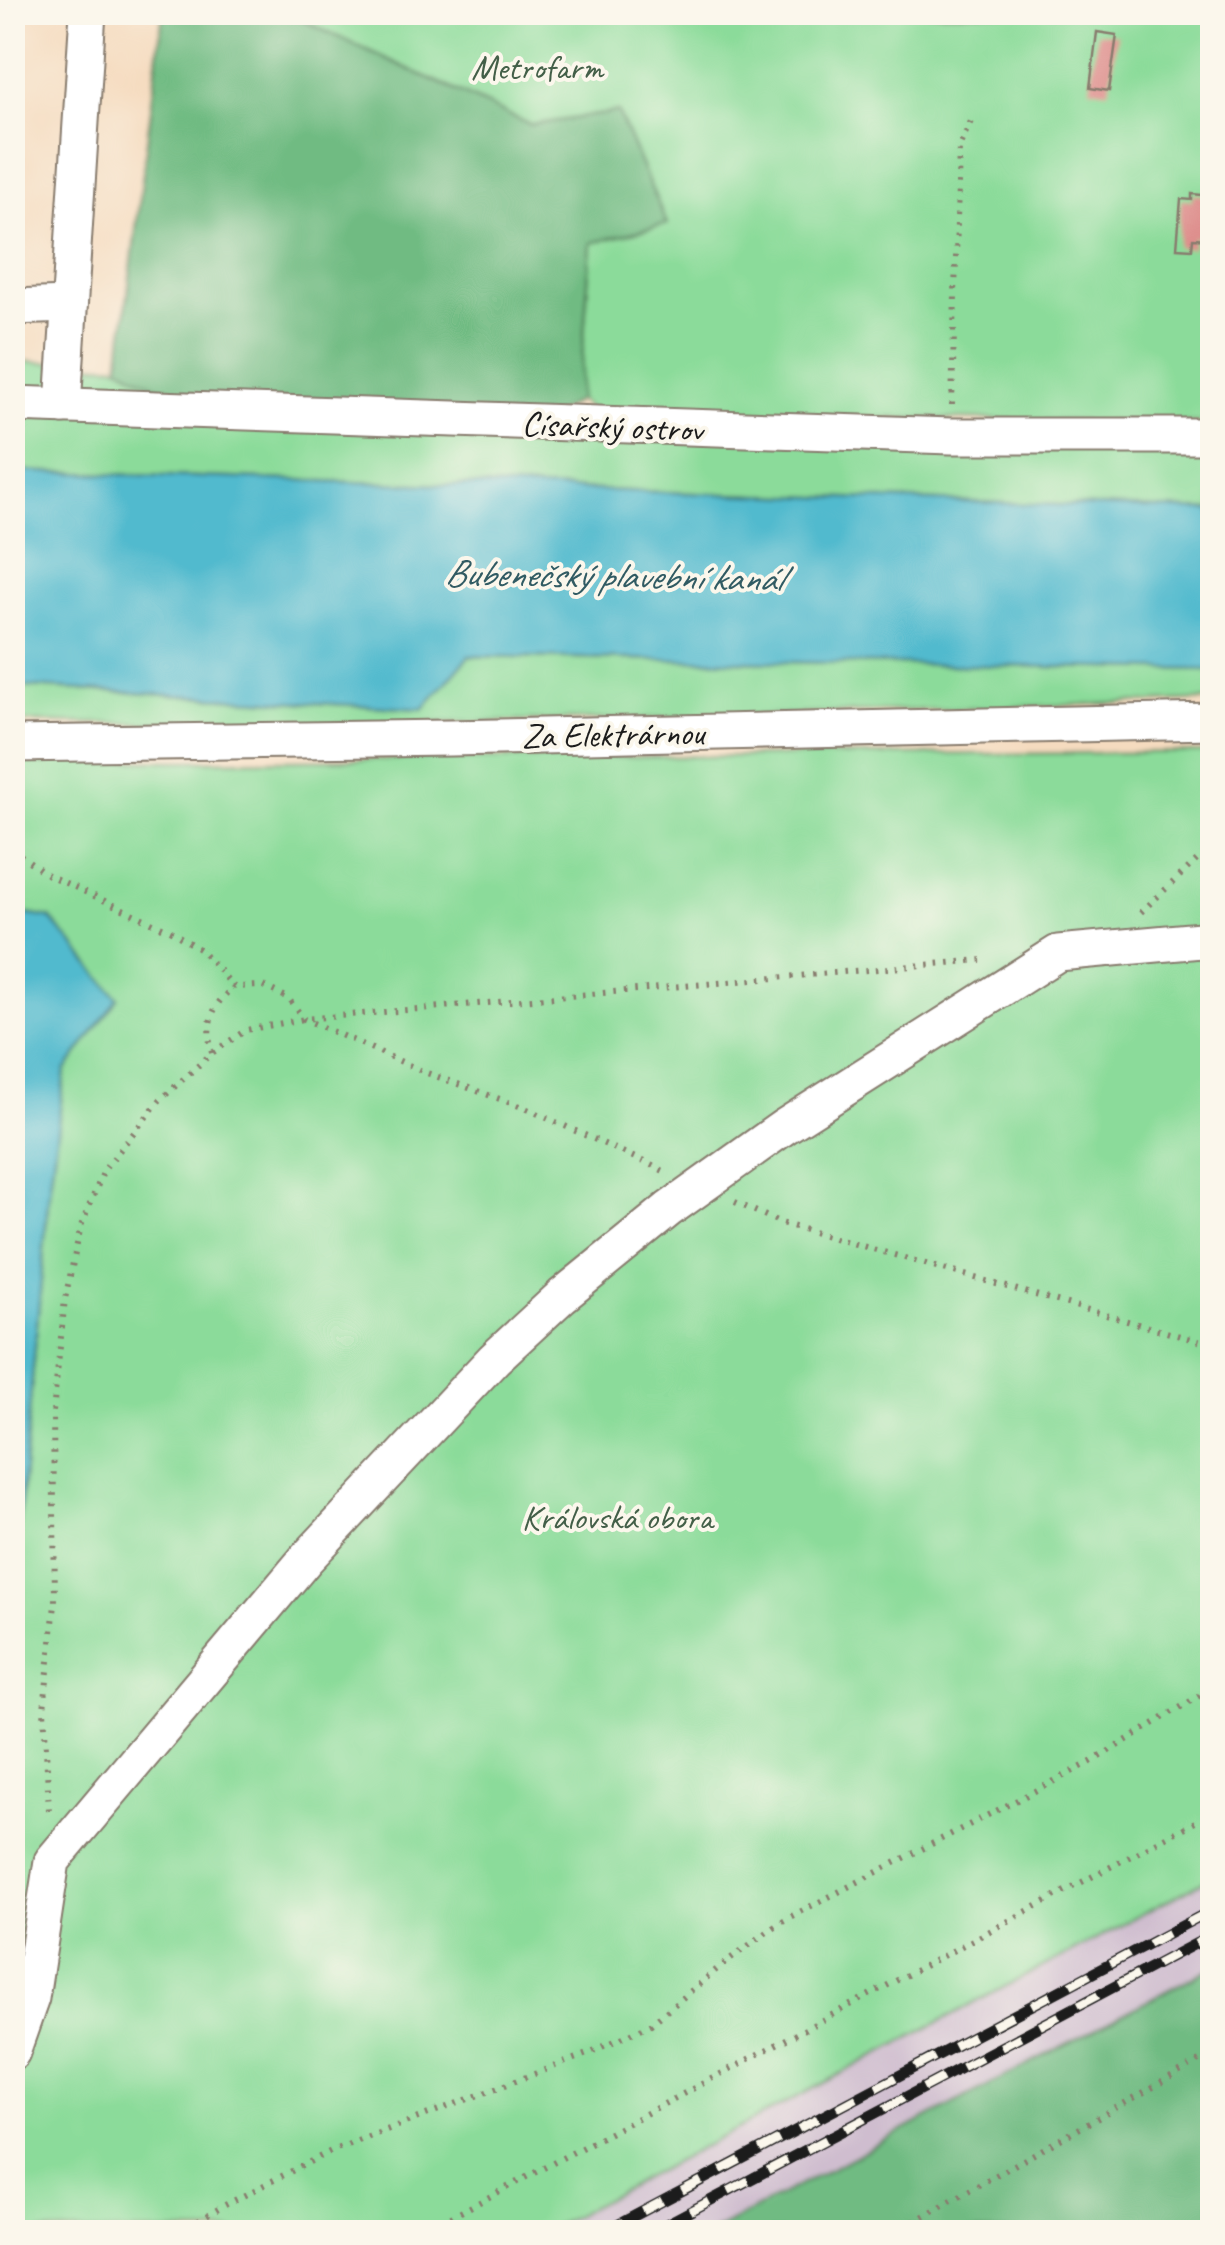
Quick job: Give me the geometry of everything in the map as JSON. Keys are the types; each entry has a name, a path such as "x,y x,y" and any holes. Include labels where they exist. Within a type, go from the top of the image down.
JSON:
{"street":[{"path":"62,406 88,12"},
{"path":"12,307 69,306"},
{"name":"Císařský ostrov","path":"12,404 951,436 1212,436"},
{"name":"Za Elektrárnou","path":"12,744 1212,720"},
{"path":"12,2052 32,1998 52,1861 306,1559 494,1359 562,1296 669,1209 784,1127 1058,953 1212,939"}],"path":[{"path":"951,436 959,147 972,118"},
{"path":"1104,947 1212,846"},
{"path":"12,849 48,875 171,931 202,951 234,987"},
{"path":"52,1861 44,1709 55,1604 53,1412 64,1300 81,1226 104,1170 160,1101 212,1054 246,1030 304,1019 999,958"},
{"path":"212,1054 207,1035 211,1015 221,997 234,987 264,986 288,998 304,1019"},
{"path":"180,2232 225,2204 331,2151 587,2054 651,2024 726,1961 784,1920 1091,1762 1212,1688"},
{"path":"422,2232 1212,1813"},
{"path":"896,2232 1212,2054"}],"shaded area":[{"path":"1212,1877 1212,1967 712,2232 543,2232"}],"green space":[{"path":"163,13 286,13 531,125 618,112 667,224 591,243 579,400 547,418 185,402 119,366"},
{"name":"Metrofarm","path":"286,13 1212,13 1212,423 597,414 579,400 591,243 666,223 531,125"},
{"path":"13,361 119,366 185,402 1212,449 1212,510 13,471"},
{"path":"469,656 1212,670 1212,700 463,722 13,722 12,686 423,709"},
{"name":"Královská obora","path":"1212,752 1212,1877 543,2232 13,2232 13,1589 49,1192 65,1071 118,998 50,918 25,914 13,903 12,759"},
{"path":"1212,1967 1212,2232 712,2232 768,2202"}],"water":[{"name":"Bubenečský plavební kanál","path":"12,471 1212,510 1212,670 469,656 423,709 13,686"},
{"path":"13,903 25,914 50,918 118,998 65,1071 49,1192 13,1589"}],"building":[{"path":"1097,32 1117,35 1109,91 1090,88"},
{"path":"1192,194 1212,196 1212,239 1193,238 1192,249 1177,248 1181,199 1192,200"}],"railway":[{"path":"604,2232 1212,1910"},
{"path":"651,2232 1212,1935"}]}
